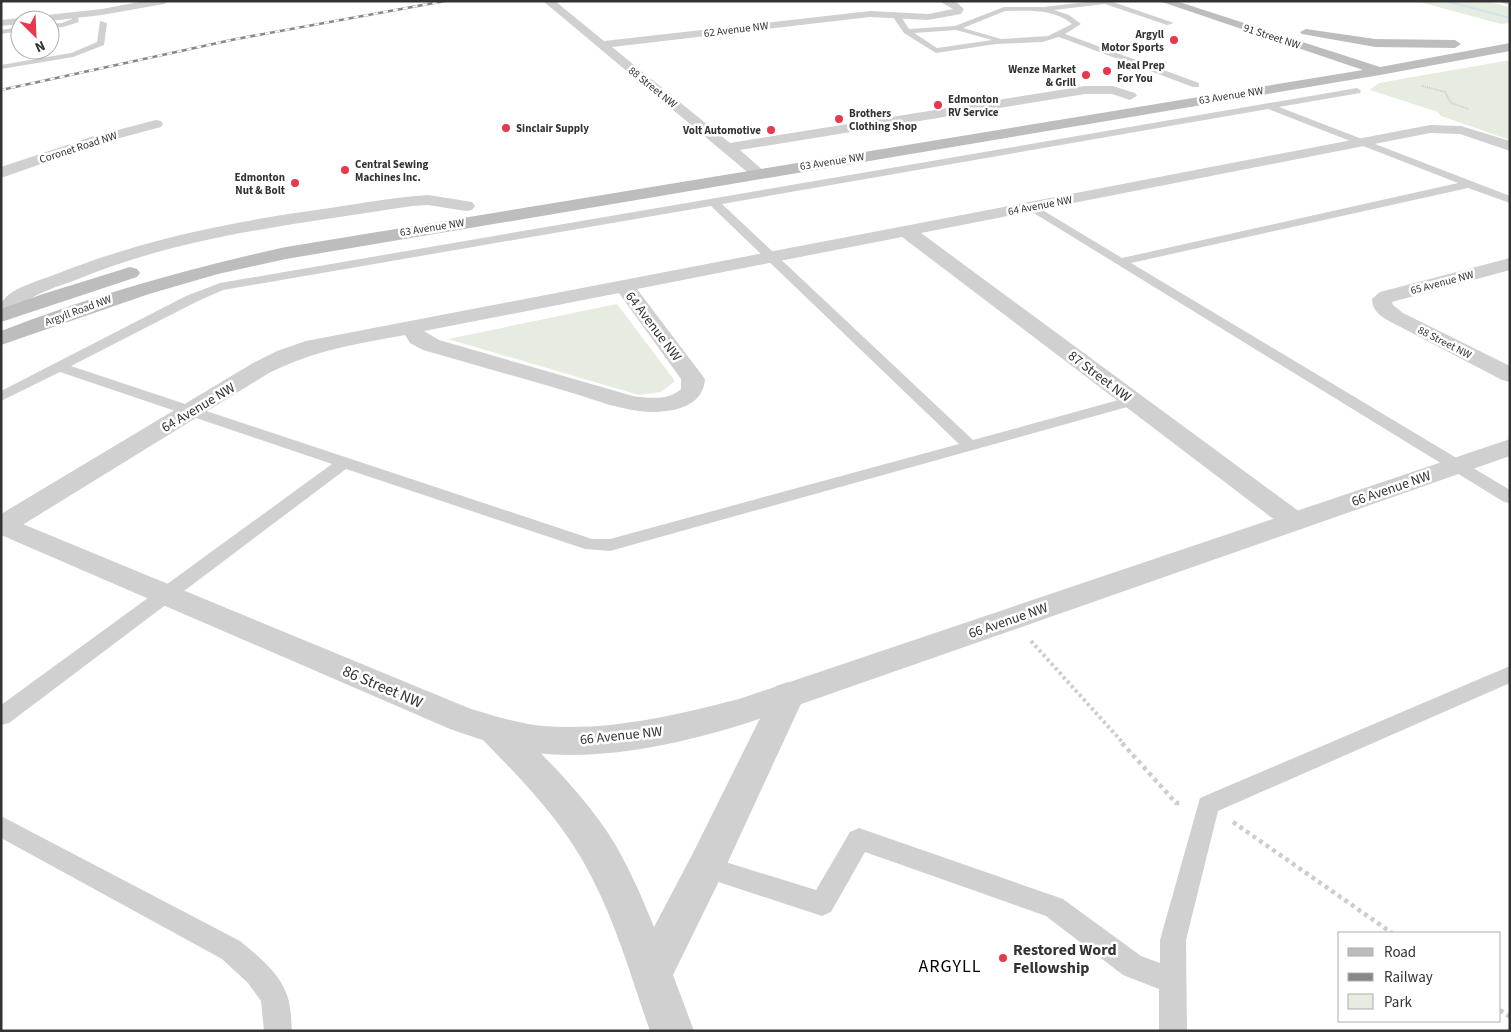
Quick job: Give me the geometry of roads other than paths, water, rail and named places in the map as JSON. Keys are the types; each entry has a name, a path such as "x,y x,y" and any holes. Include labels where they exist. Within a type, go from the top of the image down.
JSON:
{"main road":[{"name":"91 Street NW","path":"1164,1 1349,61 1378,61"},
{"name":"63 Avenue NW","path":"1248,28 1296,63 1260,75"},
{"name":"91 Street NW","path":"1378,61 1298,30 1375,44 1464,45"},
{"name":"63 Avenue NW","path":"149,276 758,173 1510,38"},
{"name":"63 Avenue NW","path":"1378,61 1412,65 1510,47"},
{"path":"1322,66 1349,61"},
{"name":"63 Avenue NW","path":"1166,90 1214,82"},
{"name":"63 Avenue NW","path":"657,176 1148,93"},
{"name":"63 Avenue NW","path":"334,228 486,203"},
{"name":"Argyll Road NW","path":"3,316 50,298 149,276"},
{"name":"Argyll Road NW","path":"1,339 104,300 149,276"}],"street":[{"path":"60,17 164,1"},
{"name":"88 Street NW","path":"548,1 758,173"},
{"name":"62 Avenue NW","path":"602,45 870,14 897,17 944,16 964,9 944,1"},
{"name":"62 Avenue NW","path":"870,14 886,4"},
{"name":"63 Avenue NW","path":"726,148 1085,90 1113,90 1130,96"},
{"name":"Coronet Road NW","path":"1,173 96,140 156,124"},
{"name":"64 Avenue NW","path":"2,525 261,368 285,356 332,342 1435,128 1456,129 1510,146"},
{"name":"63 Avenue NW","path":"3,316 14,300 27,293 100,264 178,240 412,201 428,200 466,206"},
{"name":"87 Street NW","path":"906,231 1294,521"},
{"name":"65 Avenue NW","path":"1383,307 1382,299 1387,296 1510,264"},
{"name":"64 Avenue NW","path":"411,327 418,338 431,345 631,403 659,406 683,398 690,393 694,385 693,379 624,286"},
{"name":"88 Street NW","path":"1383,307 1404,321 1510,376"},
{"name":"66 Avenue NW","path":"496,730 535,739 568,740 636,735 705,722 1510,447"},
{"name":"86 Street NW","path":"2,525 462,720 496,730 563,801 586,832 606,865 672,1031"},
{"path":"651,975 788,695"}],"lane":[{"path":"978,10 1044,9 1114,1"},
{"path":"1103,2 1170,23"},
{"path":"897,17 907,31 936,51 1005,41 1044,40 1061,35 1077,24 1067,16 1044,9"},
{"path":"956,28 1000,10"},
{"path":"60,24 76,20 75,15"},
{"path":"1,67 74,55 101,43 103,23"},
{"path":"907,31 956,28 1005,41"},
{"path":"1061,35 1196,85"},
{"path":"1,397 198,296 220,287 1357,91"},
{"path":"1268,106 1510,200"},
{"path":"1120,262 1470,184"},
{"path":"714,202 969,445"},
{"path":"1030,207 1510,498"},
{"path":"59,367 591,545 610,545 1133,401"},
{"path":"1,716 345,462"},
{"path":"1173,1031 1174,940 1208,805 1510,674"},
{"path":"1,826 231,950 258,974 274,996 278,1031"},
{"path":"706,866 822,904 859,840 1054,907 1133,966 1174,981"}],"waterway":[{"path":"1444,1 1510,18"}],"railway":[{"path":"1,90 236,39 445,1"}],"place":[{"name":"Argyll Motor Sports","path":"1174,40"},
{"name":"Meal Prep For You","path":"1107,71"},
{"name":"Wenze Market & Grill","path":"1086,75"},
{"name":"Edmonton RV Service","path":"938,105"},
{"name":"Brothers Clothing Shop","path":"839,119"},
{"name":"Sinclair Supply","path":"506,128"},
{"name":"Volt Automotive","path":"771,130"},
{"name":"Central Sewing Machines Inc.","path":"345,170"},
{"name":"Edmonton Nut & Bolt","path":"295,183"},
{"name":"Restored Word Fellowship","path":"1003,958"}],"district":[{"name":"ARGYLL","path":"950,966"}]}
